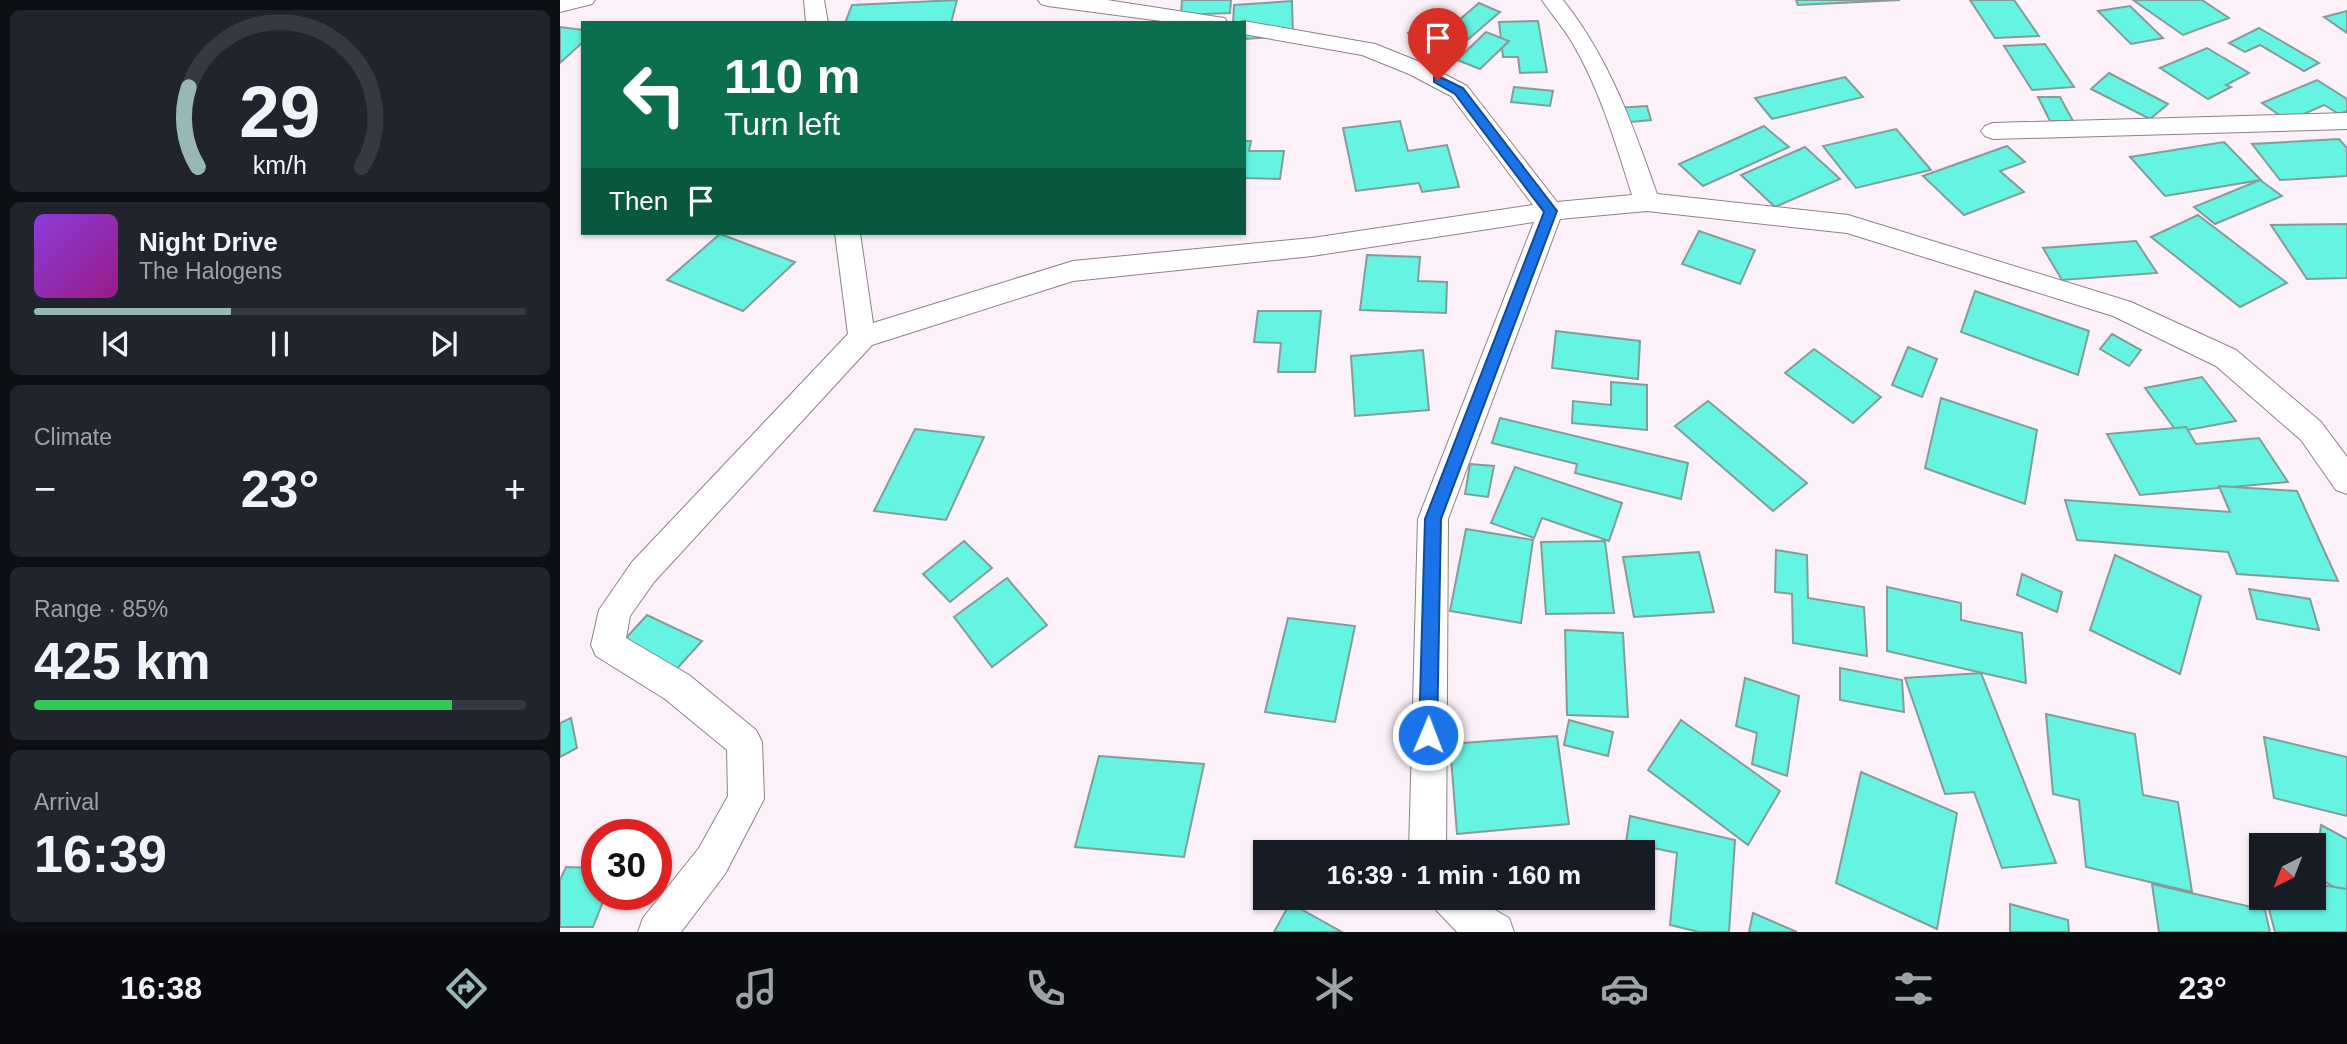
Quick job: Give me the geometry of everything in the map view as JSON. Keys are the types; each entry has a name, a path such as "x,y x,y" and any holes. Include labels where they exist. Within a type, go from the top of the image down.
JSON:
{"street":[{"path":"560,6 585,0"},
{"path":"814,0 817,21"},
{"path":"1048,0 1133,9 1205,21"},
{"path":"1552,0 1571,21 1609,92 1647,202"},
{"path":"1246,27 1367,49 1417,69 1459,91 1551,211"},
{"path":"1993,131 2347,121"},
{"path":"657,932 712,861 746,799 744,742 677,687 608,645 615,610 643,572 862,337 1073,271 1312,247 1551,211 1647,202 1848,224 2122,309 2226,359 2311,431 2347,481"},
{"path":"1427,840 1433,519 1551,211"},
{"path":"848,235 862,337"},
{"path":"1460,910 1495,932"}],"building":[{"path":"957,0 952,21 846,21 852,5"},
{"path":"1182,0 1231,0 1230,13 1181,15"},
{"path":"1796,0 1900,0 1798,5"},
{"path":"1970,0 2014,0 2039,36 1995,38"},
{"path":"2133,0 2202,0 2229,18 2183,35"},
{"path":"1292,1 1293,36 1246,39 1246,21 1233,21 1234,5"},
{"path":"1479,3 1500,12 1452,53 1408,33 1435,11 1458,21"},
{"path":"2130,6 2163,38 2131,44 2098,11"},
{"path":"2347,11 2347,33 2324,17"},
{"path":"1538,21 1547,72 1520,73 1518,57 1503,57 1499,22"},
{"path":"560,27 581,30 581,44 560,63"},
{"path":"2259,28 2319,63 2304,71 2260,45 2245,52 2229,43"},
{"path":"1486,32 1509,41 1480,69 1457,60"},
{"path":"2045,44 2074,87 2032,90 2004,46"},
{"path":"2207,48 2249,73 2226,85 2231,87 2208,99 2160,68"},
{"path":"2109,73 2168,104 2150,119 2091,89"},
{"path":"1845,77 1863,97 1772,119 1755,98"},
{"path":"2317,80 2347,99 2347,111 2339,114 2324,105 2288,121 2262,103"},
{"path":"1514,87 1553,91 1550,106 1511,102"},
{"path":"2038,97 2060,97 2073,121 2050,121"},
{"path":"1647,106 1651,120 1620,123 1616,108"},
{"path":"1400,121 1408,151 1447,145 1459,187 1422,192 1419,183 1356,191 1343,128"},
{"path":"1764,126 1789,147 1703,186 1679,164"},
{"path":"1896,129 1931,170 1856,188 1823,146"},
{"path":"2339,139 2347,148 2347,176 2280,180 2252,144"},
{"path":"1246,141 1251,141 1249,151 1284,151 1280,179 1246,178"},
{"path":"2224,142 2261,180 2165,196 2130,157"},
{"path":"2007,146 2025,162 2000,171 2024,192 1964,215 1923,176"},
{"path":"1805,147 1840,179 1775,207 1741,175"},
{"path":"2260,180 2282,196 2215,224 2194,207"},
{"path":"2198,215 2287,283 2240,307 2151,237"},
{"path":"2347,224 2347,278 2307,279 2271,225"},
{"path":"1699,231 1755,250 1740,284 1682,264"},
{"path":"719,235 795,262 743,311 667,280"},
{"path":"2136,241 2157,273 2062,280 2043,248"},
{"path":"1367,255 1420,257 1418,281 1447,282 1446,313 1360,310"},
{"path":"1975,291 2089,331 2078,375 1961,332"},
{"path":"1258,311 1321,311 1315,372 1278,372 1281,343 1254,342"},
{"path":"1556,331 1640,341 1638,379 1552,368"},
{"path":"2112,334 2141,350 2129,366 2100,349"},
{"path":"1908,347 1937,359 1922,397 1892,385"},
{"path":"1814,349 1881,397 1853,423 1785,373"},
{"path":"1423,350 1429,410 1355,416 1351,356"},
{"path":"2202,377 2236,421 2177,432 2145,388"},
{"path":"1611,382 1647,385 1647,430 1572,423 1573,401 1611,405"},
{"path":"1941,398 2037,430 2025,504 1925,468"},
{"path":"1708,401 1807,483 1773,511 1675,426"},
{"path":"1500,418 1688,463 1681,499 1575,473 1577,464 1492,443"},
{"path":"2186,427 2196,444 2259,438 2288,482 2140,495 2107,434"},
{"path":"915,429 984,437 946,520 874,511"},
{"path":"1470,464 1494,466 1488,497 1465,494"},
{"path":"1515,467 1622,503 1609,541 1542,518 1534,538 1491,523"},
{"path":"2219,486 2297,491 2338,581 2237,574 2228,552 2077,540 2065,500 2230,512"},
{"path":"1466,529 1533,540 1521,623 1450,611"},
{"path":"964,541 992,568 950,602 923,574"},
{"path":"1605,541 1614,613 1546,614 1541,542"},
{"path":"1776,550 1807,555 1808,598 1864,607 1867,656 1793,643 1792,594 1775,592"},
{"path":"1699,552 1714,612 1634,617 1623,557"},
{"path":"2115,555 2201,596 2180,674 2090,630"},
{"path":"2022,574 2062,592 2057,612 2017,595"},
{"path":"1007,578 1047,625 992,667 954,617"},
{"path":"1887,587 1961,603 1961,620 2022,633 2026,683 1887,651"},
{"path":"2249,589 2310,599 2319,630 2257,619"},
{"path":"647,615 702,641 672,674 617,648"},
{"path":"1288,618 1355,626 1335,722 1265,712"},
{"path":"1565,630 1623,633 1628,717 1567,715"},
{"path":"1840,668 1902,680 1904,712 1840,700"},
{"path":"1981,673 2056,863 2002,868 1974,792 1945,794 1905,678"},
{"path":"1745,678 1799,696 1787,776 1752,764 1757,733 1736,726"},
{"path":"2046,714 2135,734 2143,795 2178,802 2192,892 2086,867 2079,800 2053,794"},
{"path":"571,718 577,748 560,757 560,723"},
{"path":"1569,720 1613,732 1608,756 1564,745"},
{"path":"1681,720 1780,791 1748,845 1648,770"},
{"path":"1557,736 1569,824 1457,834 1450,744"},
{"path":"2264,737 2347,757 2347,816 2274,798"},
{"path":"1099,756 1204,764 1184,857 1075,847"},
{"path":"1861,772 1957,813 1937,929 1836,883"},
{"path":"1630,816 1735,840 1729,932 1699,932 1670,925 1677,853 1655,848 1655,840 1626,840"},
{"path":"2321,825 2347,839 2347,894 2326,883 2326,833 2320,833"},
{"path":"566,867 581,867 581,910 600,910 593,927 560,927 560,880"},
{"path":"2152,884 2249,906 2249,910 2265,910 2270,932 2159,932"},
{"path":"2326,886 2347,889 2347,932 2275,932 2269,910 2326,910"},
{"path":"2010,904 2068,920 2069,932 2010,932"},
{"path":"1286,910 1303,910 1342,932 1274,932"},
{"path":"1753,913 1797,932 1749,932"}],"route":[{"path":"1428,735 1433,519 1551,211 1459,91 1438,80"}]}
